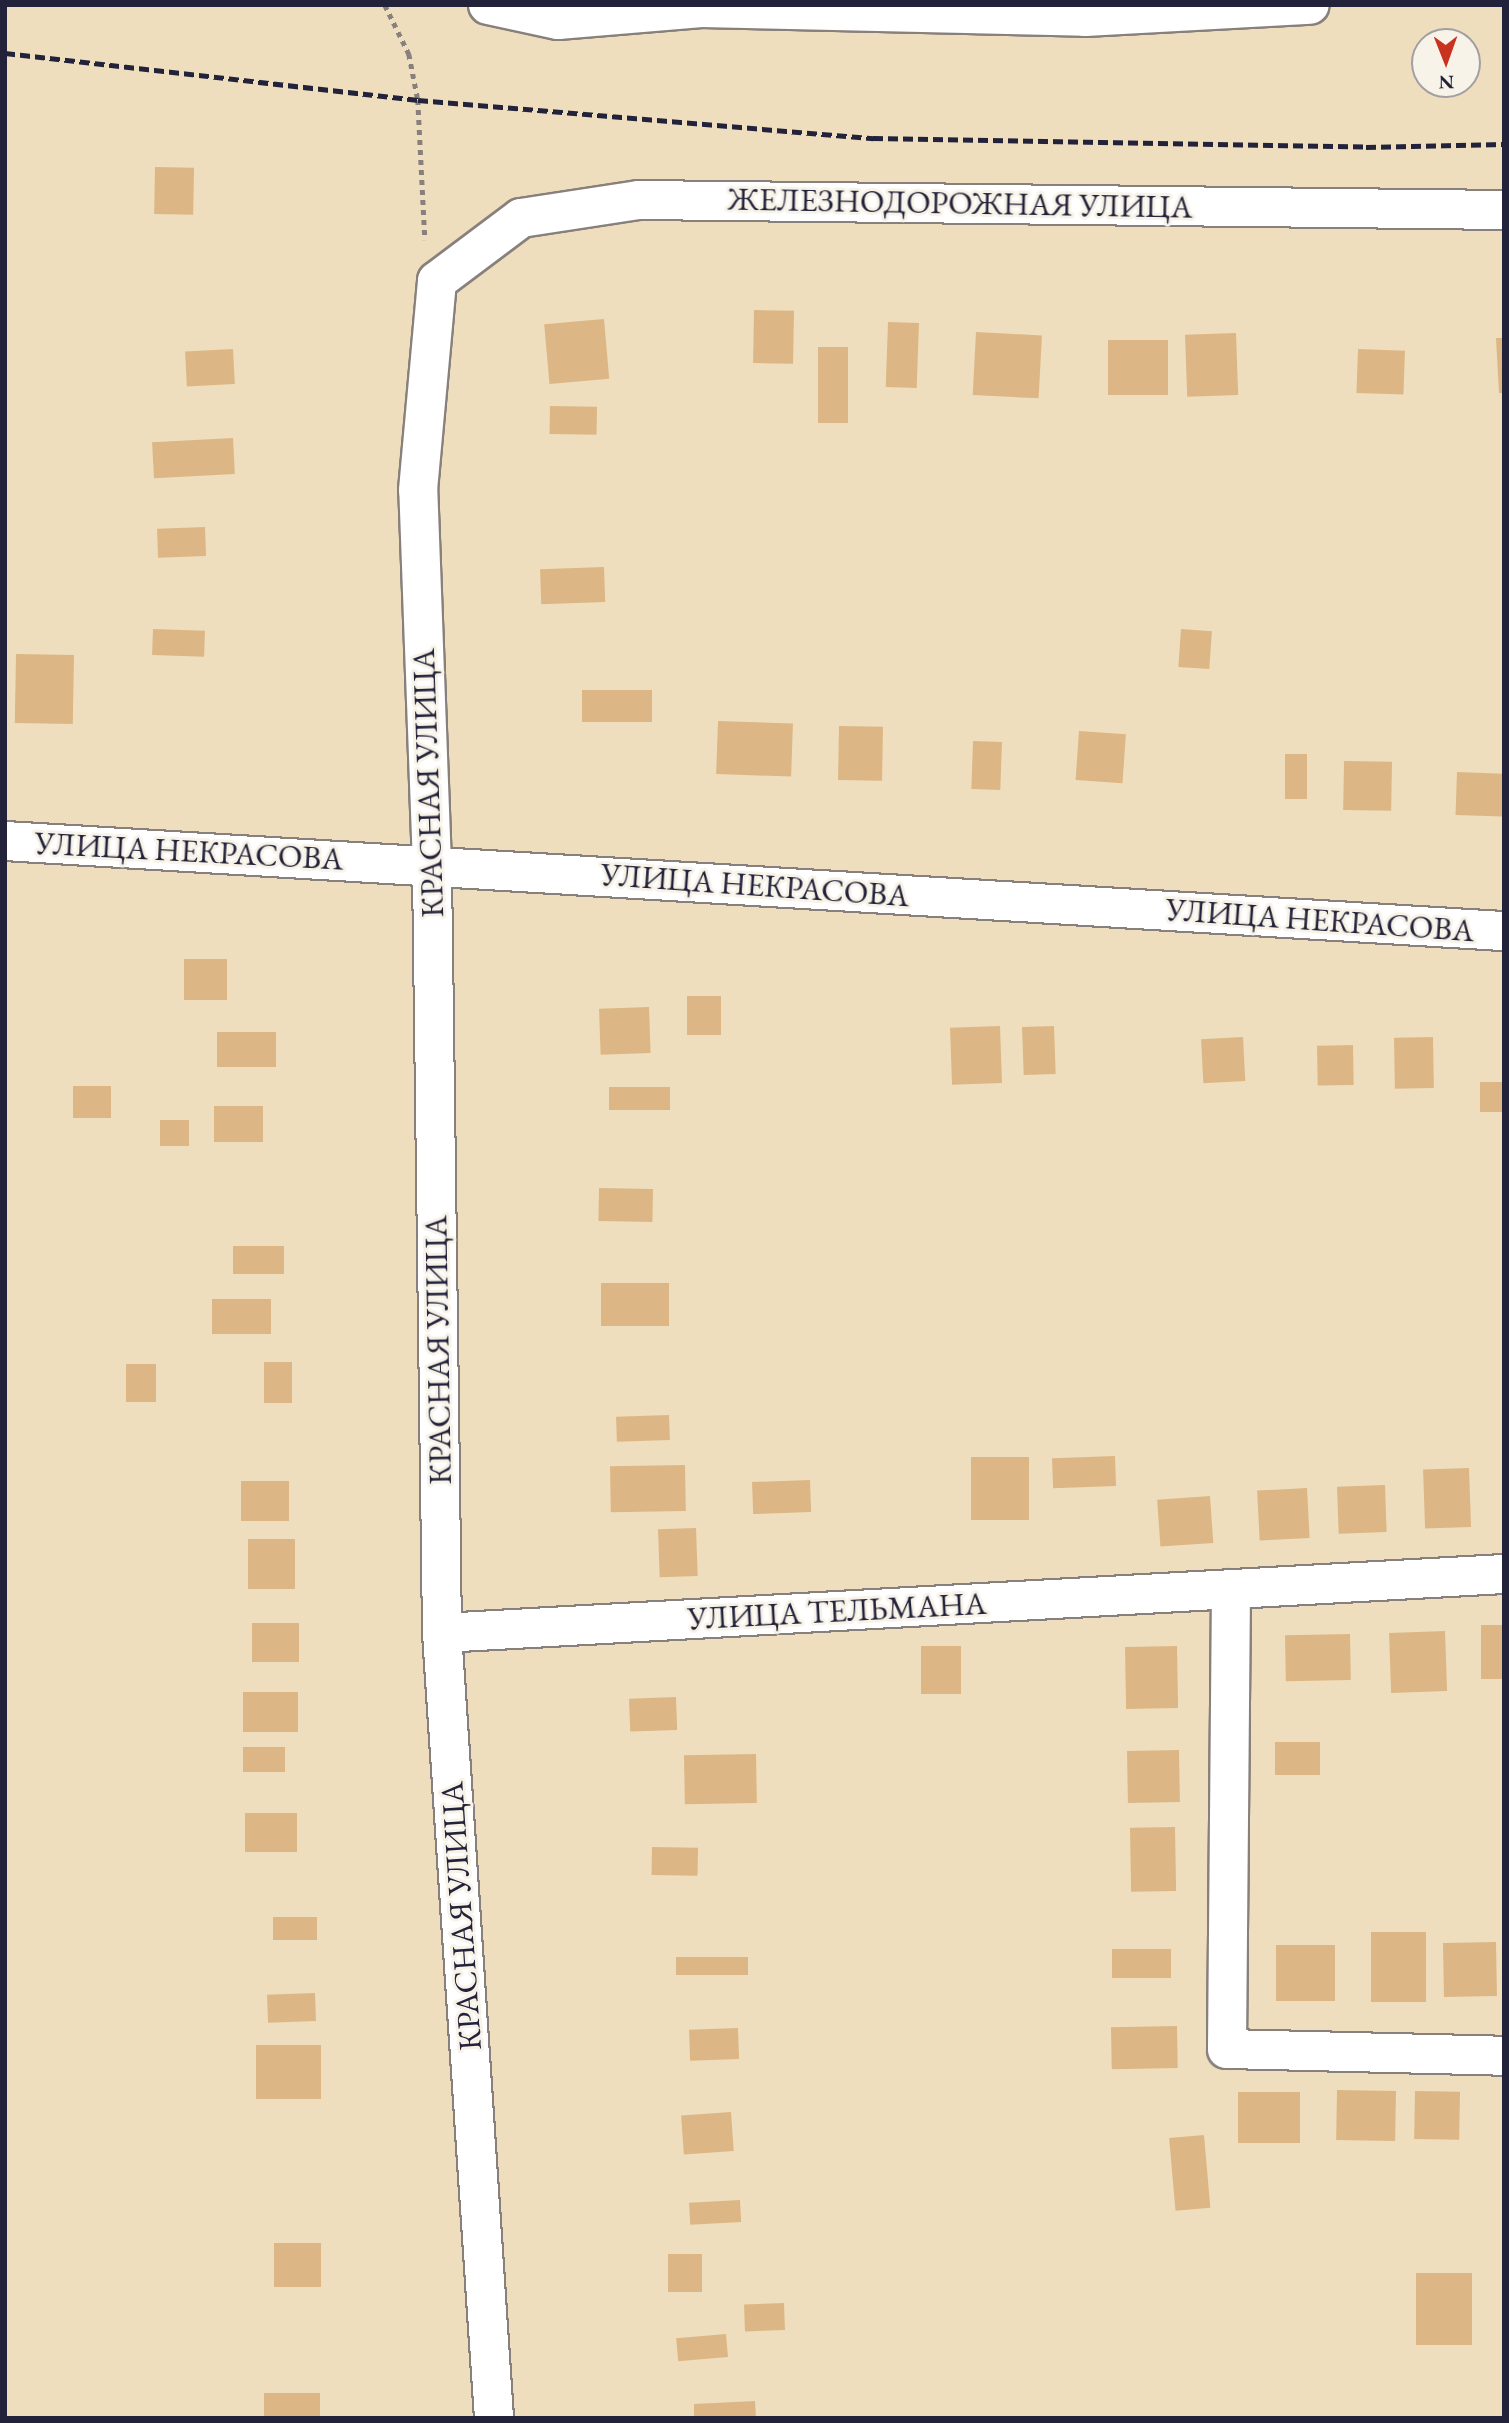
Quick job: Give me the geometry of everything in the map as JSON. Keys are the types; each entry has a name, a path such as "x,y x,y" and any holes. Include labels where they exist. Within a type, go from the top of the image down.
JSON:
{"street":[{"path":"488,5 558,20 702,8 1085,17 1310,5"},
{"name":"ЖЕЛЕЗНОДОРОЖНАЯ УЛИЦА","path":"437,281 521,218 639,200 1504,210"},
{"name":"КРАСНАЯ УЛИЦА","path":"437,281 418,490 432,866 442,1633 494,2418"},
{"name":"УЛИЦА НЕКРАСОВА","path":"5,841 1504,931"},
{"name":"УЛИЦА ТЕЛЬМАНА","path":"442,1633 1504,1574"},
{"path":"1231,1589 1227,2049 1504,2056"}],"path":[{"path":"385,5 409,54 415,88 426,256 437,281"}],"building":[{"path":"155,167 194,168 193,215 154,214"},
{"path":"754,310 794,311 793,364 753,363"},
{"path":"604,319 609,379 549,384 544,324"},
{"path":"888,322 919,323 917,388 886,387"},
{"path":"976,332 1042,335 1039,398 973,395"},
{"path":"1236,333 1238,395 1187,397 1185,335"},
{"path":"1496,338 1504,338 1504,393 1499,393"},
{"path":"1108,340 1168,340 1168,395 1108,395"},
{"path":"818,347 848,347 848,423 818,423"},
{"path":"233,349 235,384 187,386 185,352"},
{"path":"1358,349 1405,351 1403,395 1356,393"},
{"path":"550,406 597,407 597,435 550,434"},
{"path":"233,438 235,474 154,478 152,442"},
{"path":"205,527 206,556 158,558 157,529"},
{"path":"604,567 605,602 541,604 540,569"},
{"path":"153,629 205,631 204,657 152,655"},
{"path":"1181,629 1212,631 1209,669 1178,667"},
{"path":"16,654 74,655 73,724 15,723"},
{"path":"582,690 652,690 652,722 582,722"},
{"path":"718,721 793,724 791,777 716,774"},
{"path":"839,726 883,727 882,781 838,780"},
{"path":"1079,731 1126,734 1122,783 1076,780"},
{"path":"973,741 1002,742 1000,790 971,789"},
{"path":"1285,754 1307,754 1307,799 1285,799"},
{"path":"1344,761 1392,762 1391,811 1343,810"},
{"path":"1457,772 1504,774 1502,817 1455,815"},
{"path":"184,959 227,959 227,1000 184,1000"},
{"path":"687,996 721,996 721,1035 687,1035"},
{"path":"649,1007 651,1053 601,1055 599,1009"},
{"path":"1000,1026 1002,1083 952,1085 950,1028"},
{"path":"1054,1026 1056,1074 1024,1075 1022,1027"},
{"path":"217,1032 276,1032 276,1067 217,1067"},
{"path":"1243,1037 1245,1081 1203,1083 1201,1039"},
{"path":"1433,1037 1434,1088 1395,1089 1394,1038"},
{"path":"1353,1045 1354,1085 1318,1086 1317,1046"},
{"path":"1480,1082 1504,1082 1504,1112 1480,1112"},
{"path":"73,1086 111,1086 111,1118 73,1118"},
{"path":"609,1087 670,1087 670,1110 609,1110"},
{"path":"214,1106 263,1106 263,1142 214,1142"},
{"path":"160,1120 189,1120 189,1146 160,1146"},
{"path":"599,1188 653,1189 652,1222 598,1221"},
{"path":"233,1246 284,1246 284,1274 233,1274"},
{"path":"601,1283 669,1283 669,1326 601,1326"},
{"path":"212,1299 271,1299 271,1334 212,1334"},
{"path":"264,1362 292,1362 292,1403 264,1403"},
{"path":"126,1364 156,1364 156,1402 126,1402"},
{"path":"669,1415 670,1440 617,1442 616,1417"},
{"path":"1115,1456 1116,1486 1053,1488 1052,1458"},
{"path":"971,1457 1029,1457 1029,1520 971,1520"},
{"path":"685,1465 686,1511 611,1512 610,1466"},
{"path":"1469,1468 1471,1527 1425,1529 1423,1470"},
{"path":"810,1480 811,1512 753,1514 752,1482"},
{"path":"241,1481 289,1481 289,1521 241,1521"},
{"path":"1385,1485 1387,1532 1339,1534 1337,1487"},
{"path":"1307,1488 1310,1538 1260,1541 1257,1491"},
{"path":"1210,1496 1213,1543 1160,1547 1157,1500"},
{"path":"696,1528 698,1576 660,1577 658,1529"},
{"path":"248,1539 295,1539 295,1589 248,1589"},
{"path":"252,1623 299,1623 299,1662 252,1662"},
{"path":"1481,1625 1504,1625 1504,1679 1481,1679"},
{"path":"1445,1631 1447,1691 1391,1693 1389,1633"},
{"path":"1350,1634 1351,1680 1286,1681 1285,1635"},
{"path":"921,1646 961,1646 961,1694 921,1694"},
{"path":"1177,1646 1178,1708 1126,1709 1125,1647"},
{"path":"243,1692 298,1692 298,1732 243,1732"},
{"path":"676,1697 677,1730 630,1732 629,1699"},
{"path":"1275,1742 1320,1742 1320,1775 1275,1775"},
{"path":"243,1747 285,1747 285,1772 243,1772"},
{"path":"1179,1750 1180,1802 1128,1803 1127,1751"},
{"path":"756,1754 757,1803 685,1804 684,1755"},
{"path":"245,1813 297,1813 297,1852 245,1852"},
{"path":"1175,1827 1176,1891 1131,1892 1130,1828"},
{"path":"652,1847 698,1848 698,1876 652,1875"},
{"path":"273,1917 317,1917 317,1940 273,1940"},
{"path":"1371,1932 1426,1932 1426,2002 1371,2002"},
{"path":"1496,1942 1497,1996 1444,1997 1443,1943"},
{"path":"1276,1945 1335,1945 1335,2001 1276,2001"},
{"path":"1112,1949 1171,1949 1171,1978 1112,1978"},
{"path":"676,1957 748,1957 748,1975 676,1975"},
{"path":"315,1993 316,2021 268,2023 267,1995"},
{"path":"1177,2026 1178,2068 1112,2069 1111,2027"},
{"path":"738,2028 739,2059 690,2061 689,2030"},
{"path":"256,2045 321,2045 321,2099 256,2099"},
{"path":"1337,2090 1396,2091 1395,2141 1336,2140"},
{"path":"1415,2091 1460,2092 1459,2140 1414,2139"},
{"path":"1238,2092 1300,2092 1300,2143 1238,2143"},
{"path":"731,2112 734,2151 684,2154 681,2115"},
{"path":"1204,2135 1210,2208 1175,2211 1169,2138"},
{"path":"740,2200 741,2222 690,2225 689,2203"},
{"path":"274,2243 321,2243 321,2287 274,2287"},
{"path":"668,2254 702,2254 702,2292 668,2292"},
{"path":"1416,2273 1472,2273 1472,2345 1416,2345"},
{"path":"784,2303 785,2330 745,2331 744,2304"},
{"path":"726,2334 728,2357 678,2361 676,2338"},
{"path":"264,2393 320,2393 320,2418 264,2418"},
{"path":"755,2401 756,2418 694,2418 694,2404"}],"railway":[{"path":"5,53 418,100 873,138 1366,147 1504,144"}]}
